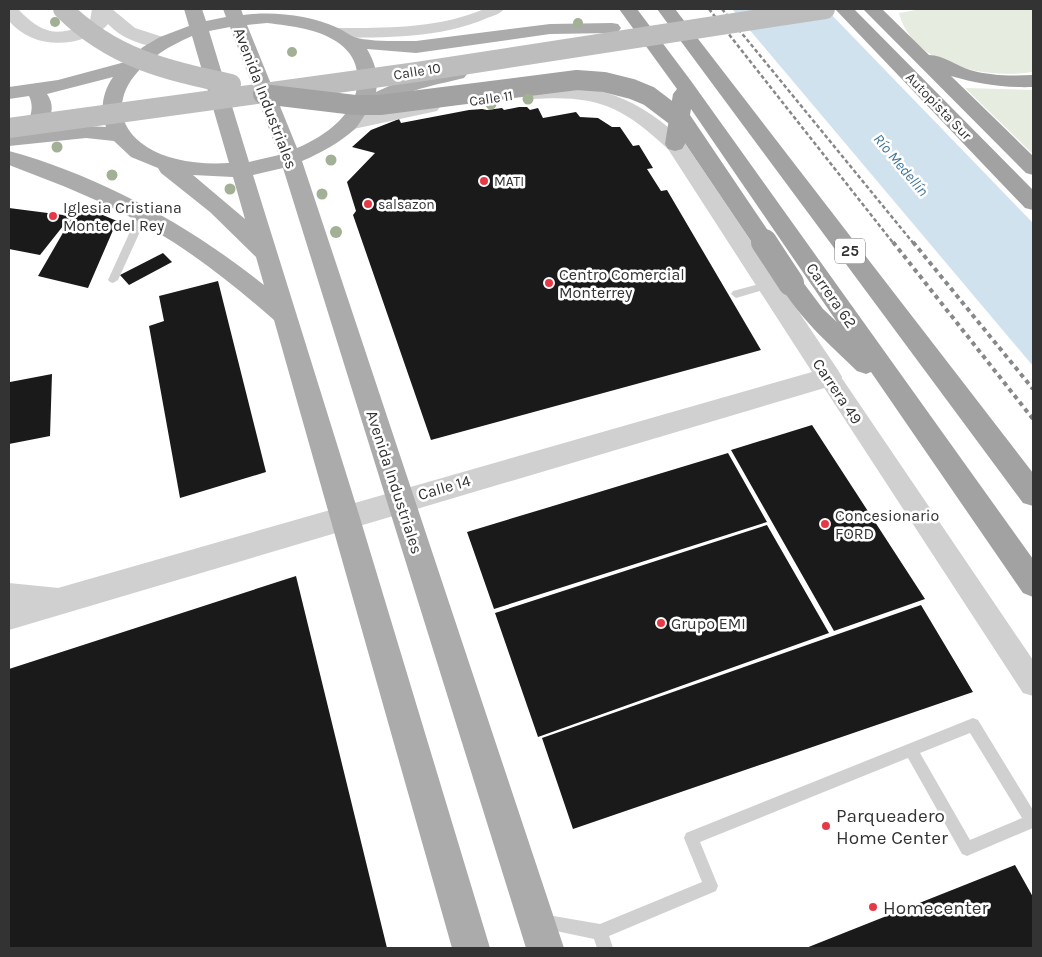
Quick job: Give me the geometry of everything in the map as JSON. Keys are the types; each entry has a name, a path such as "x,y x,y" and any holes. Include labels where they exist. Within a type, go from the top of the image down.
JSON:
{"highway":[{"name":"Carrera 62","path":"628,9 684,85 1033,582"},
{"name":"25","path":"666,9 1033,494"},
{"name":"Autopista Sur","path":"844,9 1033,203"},
{"name":"Autopista Sur","path":"872,9 1033,168"},
{"path":"902,40 946,68 972,77 1002,82 1033,82"},
{"path":"263,94 355,105 390,104 578,80 604,82 632,89 649,96 682,121 779,285 907,402"},
{"path":"675,144 684,85"}],"main road":[{"path":"63,9 84,30 146,63 186,75 231,84"},
{"path":"193,9 346,518 470,948"},
{"path":"276,9 296,20"},
{"name":"Calle 10","path":"13,135 617,35 731,9"},
{"name":"Calle 10","path":"9,110 825,9"},
{"path":"266,253 236,222 203,194 158,162 135,150 120,135 111,113 115,90 130,67 144,54 162,43 234,14 296,20 317,26 342,38 395,47 416,47 564,28 617,35"},
{"name":"Avenida Industriales","path":"234,14 291,158 541,935"},
{"path":"158,162 197,170 241,170 291,158 324,143 380,96 443,76 575,56 617,35"},
{"path":"342,38 362,56 368,72 368,90 355,116"},
{"path":"9,93 96,78 130,67"},
{"path":"13,135 36,125 43,112 42,100 34,90"},
{"path":"13,135 86,132 120,135"},
{"path":"9,158 74,181 143,214 210,255 285,316"}],"street":[{"path":"9,10 23,26 34,33 50,38 68,38 86,32 99,23 101,9"},
{"path":"101,9 129,32 162,43"},
{"path":"342,38 426,30 469,20 496,9"},
{"name":"Calle 11","path":"355,116 558,90 586,92 612,99 633,109"},
{"name":"Carrera 49","path":"633,109 655,125 675,144 779,285 828,377 1033,683"},
{"name":"Calle 14","path":"9,616 828,377"},
{"name":"Calle 14","path":"9,595 61,600"}],"lane":[{"path":"113,280 143,214"},
{"path":"736,294 779,285"},
{"path":"541,935 600,932 712,886 691,838 973,725 1033,820 966,849 911,750"},
{"path":"600,932 605,948"}],"shaded area":[{"path":"922,9 1033,9 1033,72 1015,74 974,70 954,65 935,57 919,46 907,31 899,13"},
{"path":"965,88 1033,90 1033,154"}],"water":[{"name":"Río Medellín","path":"732,9 826,9 1033,223 1033,366"}],"building":[{"name":"Centro Comercial Monterrey","path":"527,107 530,110 538,108 543,118 576,112 580,117 598,118 612,127 620,127 633,146 639,145 653,168 647,169 661,191 667,190 761,350 431,440 353,215 356,211 347,182 375,153 352,147 371,130 399,119 401,123 469,110 502,108 504,110"},
{"path":"79,205 117,221 88,288 38,276"},
{"path":"9,208 71,216 40,255 9,249"},
{"path":"163,253 172,262 129,285 120,275"},
{"path":"218,281 266,472 180,498 149,326 164,321 159,296"},
{"path":"52,374 50,436 9,444 10,382"},
{"name":"Concesionario FORD","path":"812,425 925,599 834,631 731,450"},
{"path":"728,453 767,522 494,609 467,532"},
{"name":"Grupo EMI","path":"767,525 829,633 538,737 495,613"},
{"path":"296,576 387,948 9,948 9,669"},
{"path":"921,605 973,692 573,829 542,738"},
{"path":"1015,865 1033,897 1033,948 806,948"}],"railway":[{"path":"709,9 894,244"},
{"path":"722,9 914,244"},
{"path":"893,242 1033,419"},
{"path":"913,242 1033,389"}],"place":[{"name":"MATI","path":"484,181"},
{"name":"salsazon","path":"368,204"},
{"name":"Iglesia Cristiana Monte del Rey","path":"53,216"},
{"name":"Centro Comercial Monterrey","path":"549,283"},
{"name":"Concesionario FORD","path":"825,524"},
{"name":"Grupo EMI","path":"661,623"},
{"name":"Parqueadero Home Center","path":"826,826"},
{"name":"Homecenter","path":"873,907"}]}
